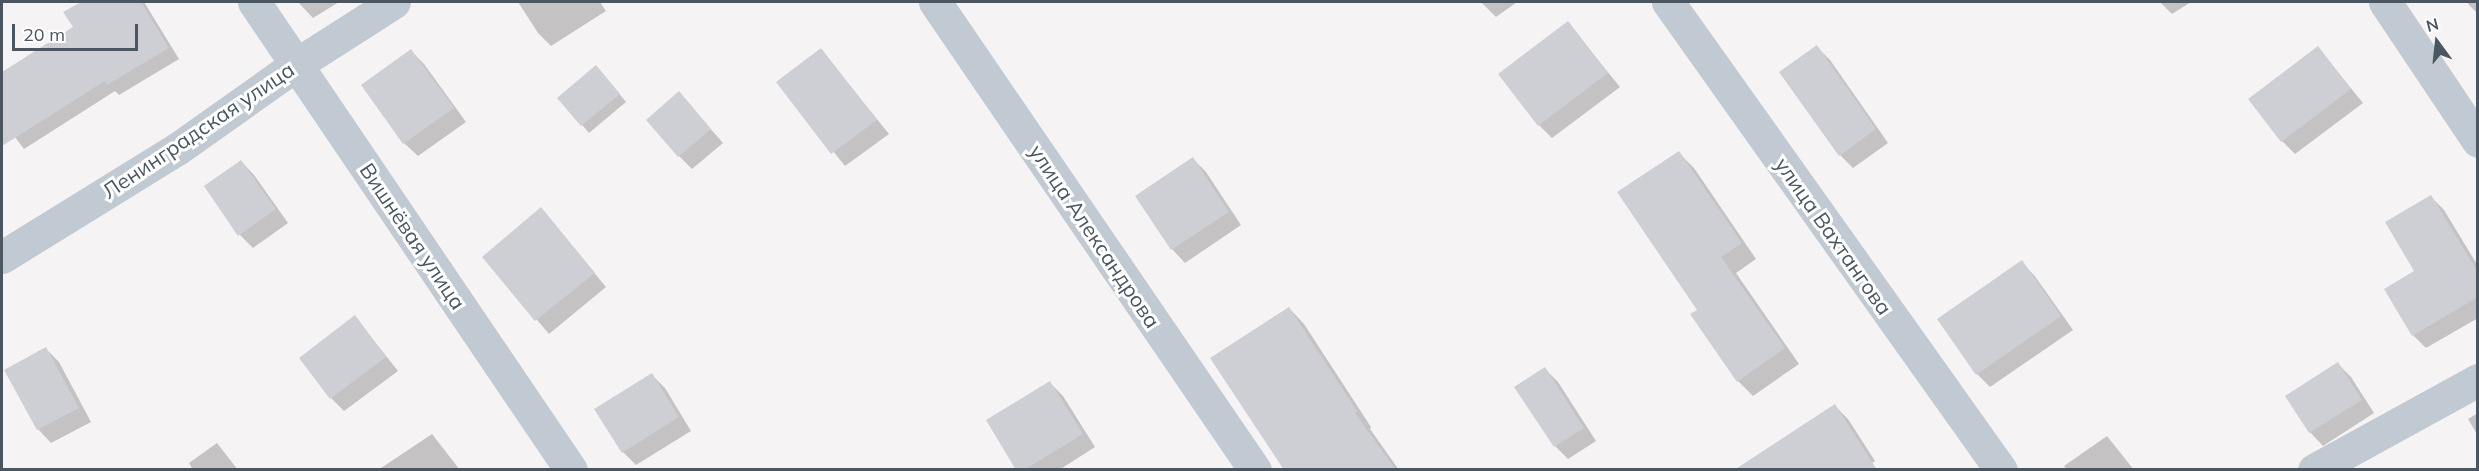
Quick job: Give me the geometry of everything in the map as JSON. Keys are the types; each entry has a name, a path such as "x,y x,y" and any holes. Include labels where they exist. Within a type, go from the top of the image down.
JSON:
{"street":[{"name":"Вишнёвая улица","path":"255,2 571,470"},
{"name":"Ленинградская улица","path":"2,257 177,149 297,64 394,2"},
{"name":"улица Александрова","path":"935,2 1255,470"},
{"name":"улица Вахтангова","path":"1668,2 2001,470"},
{"path":"2385,2 2478,141"},
{"path":"2314,470 2478,380"}],"building":[{"path":"81,2 141,2 169,48 107,85 105,81 2,146 2,72 73,27 63,12"},
{"path":"1568,21 1608,73 1538,126 1498,74"},
{"path":"1817,45 1876,129 1839,156 1779,72"},
{"path":"2318,46 2351,89 2281,142 2248,99"},
{"path":"821,48 877,120 831,154 776,82"},
{"path":"411,49 454,108 403,144 361,85"},
{"path":"596,65 620,94 581,126 557,98"},
{"path":"679,91 711,129 678,157 646,120"},
{"path":"1679,151 1742,243 1721,257 1785,348 1737,382 1690,314 1697,310 1617,192"},
{"path":"1193,157 1229,212 1171,250 1135,196"},
{"path":"241,160 276,209 238,236 204,186"},
{"path":"2431,195 2478,272 2478,297 2412,336 2384,289 2414,271 2385,222"},
{"path":"541,207 595,273 535,321 482,257"},
{"path":"2022,260 2061,316 1976,375 1937,319"},
{"path":"1289,307 1357,411 1355,413 1396,470 1284,470 1210,358"},
{"path":"355,315 386,357 330,399 299,358"},
{"path":"46,347 79,408 37,430 4,370"},
{"path":"2338,362 2362,400 2309,433 2285,396"},
{"path":"1545,367 1584,428 1554,447 1514,387"},
{"path":"652,373 679,417 622,453 594,409"},
{"path":"1050,381 1083,434 1024,470 1016,470 986,420"},
{"path":"1835,404 1877,470 1734,470"}]}
